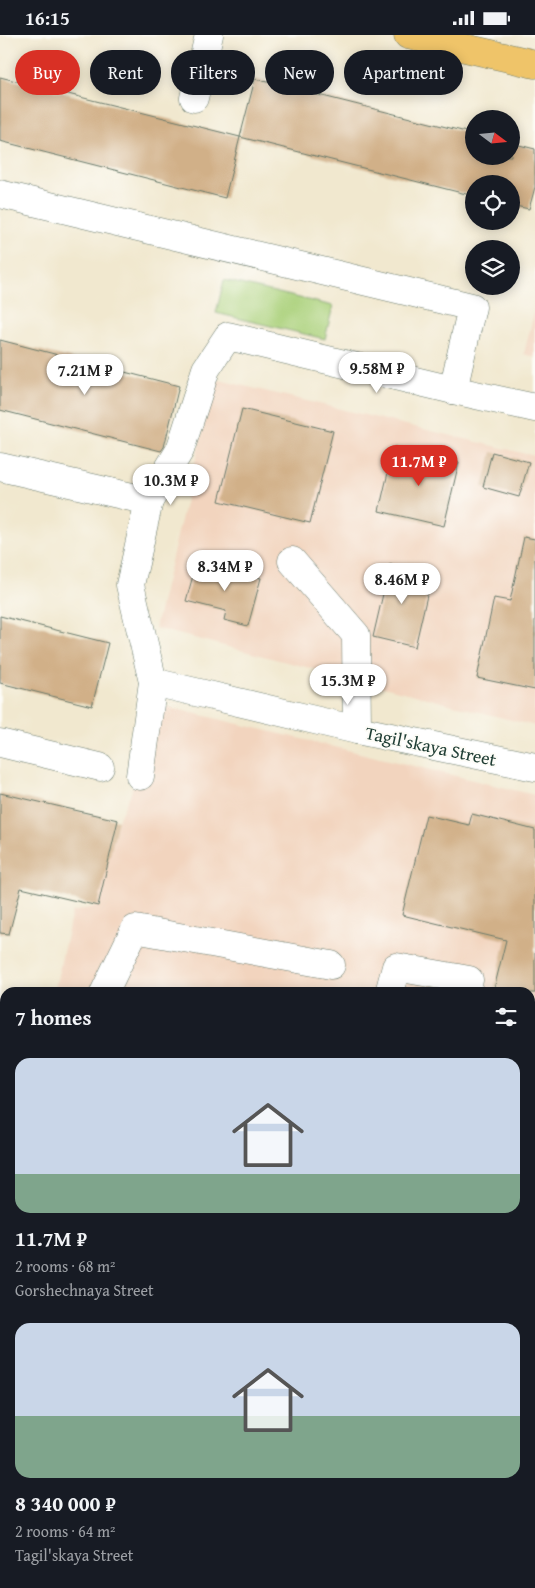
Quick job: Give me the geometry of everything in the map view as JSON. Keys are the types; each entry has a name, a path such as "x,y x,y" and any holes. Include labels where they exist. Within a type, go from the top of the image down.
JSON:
{"main road":[{"path":"408,35 535,64"}],"street":[{"path":"194,97 209,35"},
{"path":"0,194 472,307 453,390"},
{"path":"140,776 153,682 130,585 149,501 180,450 206,369 228,336 535,408"},
{"path":"0,467 149,501"},
{"path":"292,561 356,635 357,730"},
{"name":"Tagil'skaya Street","path":"153,682 357,730 535,767"},
{"path":"0,743 100,767"},
{"path":"107,987 135,929 331,965"},
{"path":"391,987 396,967 469,980"}],"shaded area":[{"path":"535,309 535,357 524,354"},
{"path":"215,379 535,456 535,726 155,628"},
{"path":"155,704 535,795 535,987 55,987 72,912 98,906 118,820 131,793"}],"green space":[{"path":"224,280 333,306 325,339 216,313"}],"building":[{"path":"0,77 15,81 15,95 72,95 240,137 225,198 0,141"},
{"path":"255,79 265,82 265,95 319,95 465,132 465,165 520,165 520,145 535,149 535,187 529,209 520,207 520,175 465,175 465,194 240,137 251,95 255,95"},
{"path":"0,340 179,386 164,447 161,451 0,410"},
{"path":"242,409 333,431 310,523 219,501"},
{"path":"394,447 459,462 444,526 379,511"},
{"path":"492,452 529,462 519,497 483,487"},
{"path":"524,537 535,539 535,690 477,678 494,598 510,601"},
{"path":"197,561 261,578 248,626 224,620 226,611 186,601"},
{"path":"390,564 432,574 415,647 373,637"},
{"path":"0,616 108,643 92,706 0,683"},
{"path":"0,793 118,820 98,906 21,888 9,934 0,933"},
{"path":"472,814 535,830 535,987 494,987 506,940 402,915 426,815 469,825"}]}
